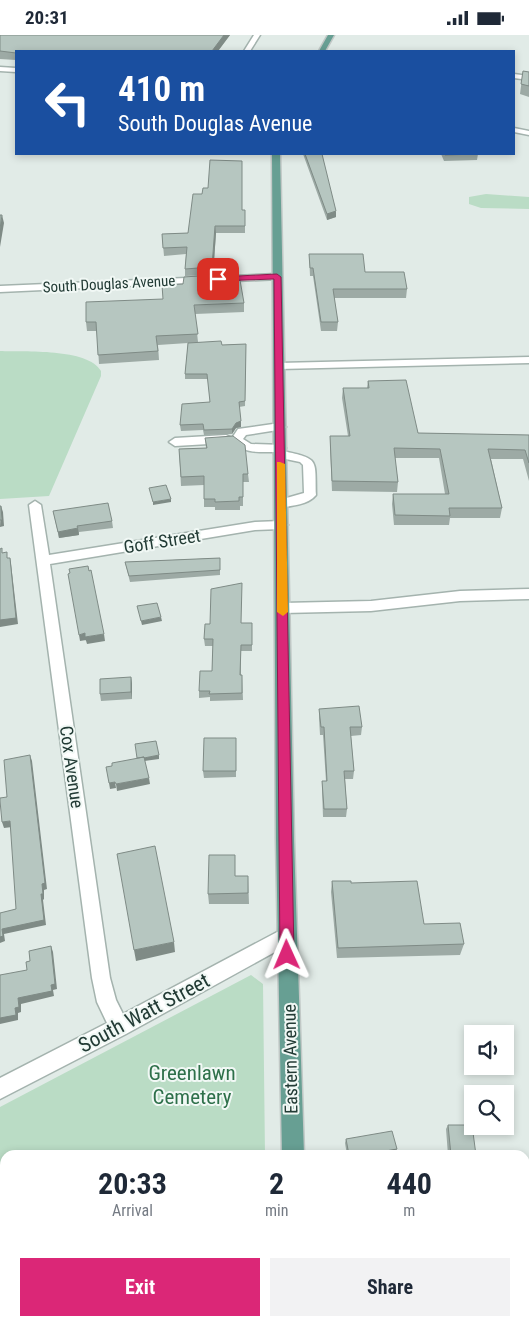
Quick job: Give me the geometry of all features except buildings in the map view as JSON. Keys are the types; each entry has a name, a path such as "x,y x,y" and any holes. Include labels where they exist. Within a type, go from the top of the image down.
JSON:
{"main road":[{"path":"323,50 331,35"},
{"name":"Eastern Avenue","path":"276,155 287,935 293,1150"}],"street":[{"path":"248,50 257,35"},
{"path":"0,69 15,70"},
{"path":"515,76 529,78"},
{"path":"515,130 529,133"},
{"name":"South Douglas Avenue","path":"0,289 277,277"},
{"path":"279,366 529,360"},
{"path":"175,442 237,439 242,433 280,427"},
{"path":"237,439 241,445 280,451 304,459 309,464 310,495 304,499 281,504"},
{"name":"Cox Avenue","path":"35,505 101,978 107,1002 119,1027"},
{"name":"Goff Street","path":"44,560 256,526 281,525"},
{"path":"283,608 370,606 460,596 529,594"},
{"name":"South Watt Street","path":"0,1089 119,1027 287,935"}],"green space":[{"path":"486,194 529,197 529,209 481,208 469,204 469,197"},
{"path":"0,351 70,355 83,358 94,364 101,371 101,376 49,496 0,499"},
{"name":"Greenlawn Cemetery","path":"251,975 263,984 265,1150 0,1150 0,1107"}],"slow traffic":[{"path":"280,464 283,612"}],"route":[{"path":"218,279 277,277 287,955"}]}
